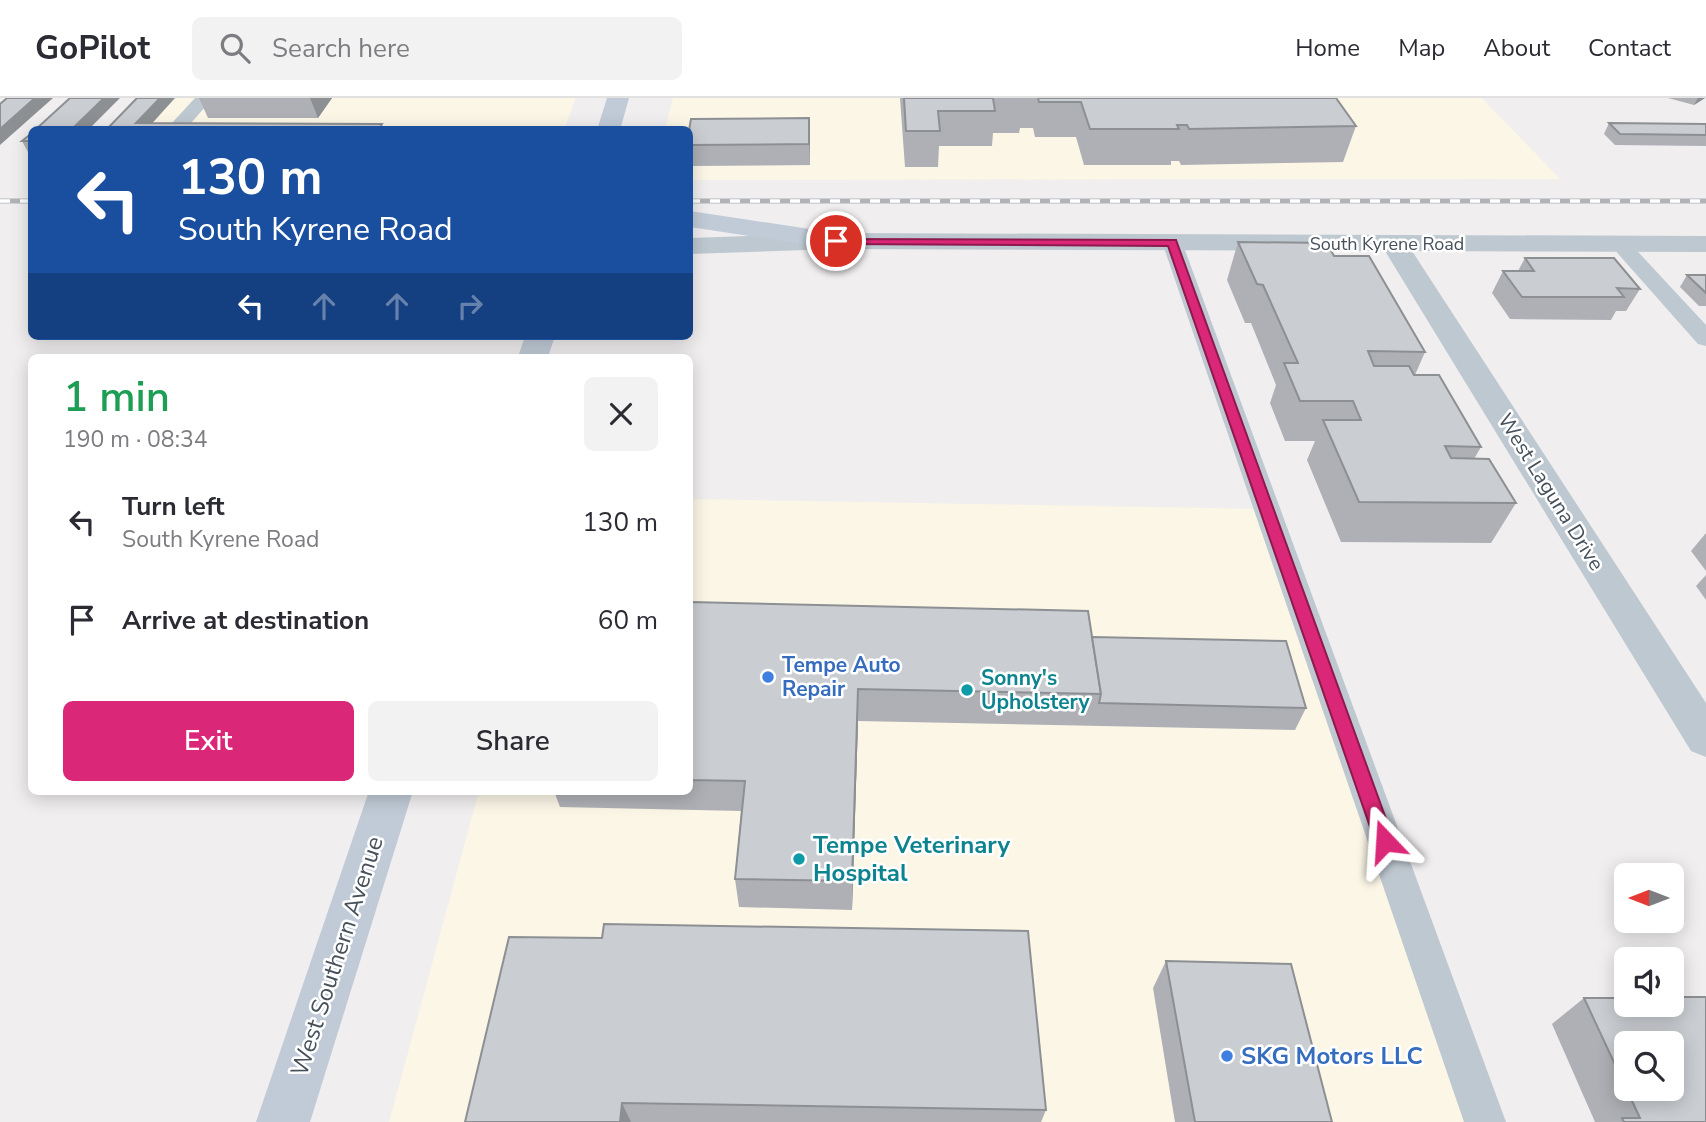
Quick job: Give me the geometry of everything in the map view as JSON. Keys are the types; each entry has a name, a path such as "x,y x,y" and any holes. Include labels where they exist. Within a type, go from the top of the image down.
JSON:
{"main road":[{"path":"609,126 618,98"},
{"path":"693,219 836,241"},
{"name":"West Southern Avenue","path":"283,1122 390,795"}],"street":[{"name":"South Kyrene Road","path":"693,246 836,241 1706,244"},
{"name":"West Laguna Drive","path":"1395,244 1706,739"}],"lane":[{"path":"179,126 204,98"},
{"path":"1172,243 1485,1122"},
{"path":"1620,244 1706,339"}],"shaded area":[{"path":"175,98 576,98 565,126 150,126"},
{"path":"673,98 1482,98 1560,179 693,180 693,126 666,126"},
{"path":"693,499 1267,509 1485,1122 389,1122 478,795 693,795"}],"building":[{"path":"7,98 35,98 0,129 0,104"},
{"path":"70,98 104,98 75,126 39,126"},
{"path":"137,98 160,98 136,123 382,124 381,126 110,126"},
{"path":"904,98 993,98 995,111 938,111 940,131 906,131"},
{"path":"1038,98 1336,98 1356,126 1189,129 1187,125 1177,125 1179,129 1090,129 1081,102 1039,102"},
{"path":"809,118 809,144 693,145 691,119"},
{"path":"1609,123 1706,124 1706,135 1620,134"},
{"path":"1238,242 1327,243 1334,256 1369,256 1425,352 1368,351 1374,366 1409,366 1414,375 1439,375 1481,447 1445,446 1451,458 1489,459 1516,503 1359,502 1323,420 1361,420 1353,401 1300,401 1284,363 1298,363 1263,285 1257,284"},
{"path":"1525,258 1614,258 1640,289 1617,288 1624,297 1522,297 1503,271 1534,271"},
{"path":"1687,275 1706,275 1706,293"},
{"path":"693,602 1088,611 1101,694 858,689 852,881 735,879 745,781 693,780"},
{"path":"1092,637 1286,641 1306,708 1099,703 1101,694"},
{"path":"604,924 1028,931 1046,1110 622,1103 620,1122 465,1122 509,937 602,938"},
{"name":"SKG Motors LLC","path":"1166,961 1291,964 1332,1122 1195,1122"},
{"path":"1684,997 1706,997 1706,1122 1624,1122 1622,1118 1640,1118 1632,1101 1684,1101 1684,1031 1614,1031 1614,1062 1584,998 1614,998 1614,1017 1684,1017"}],"railway":[{"path":"0,201 28,201"},
{"path":"693,201 1706,201"}],"place":[{"name":"Tempe Auto Repair","path":"768,677"},
{"name":"Sonny's Upholstery","path":"967,690"},
{"name":"Tempe Veterinary Hospital","path":"799,859"},
{"name":"SKG Motors LLC","path":"1227,1056"}],"route":[{"path":"836,241 1172,243 1385,841"}]}
